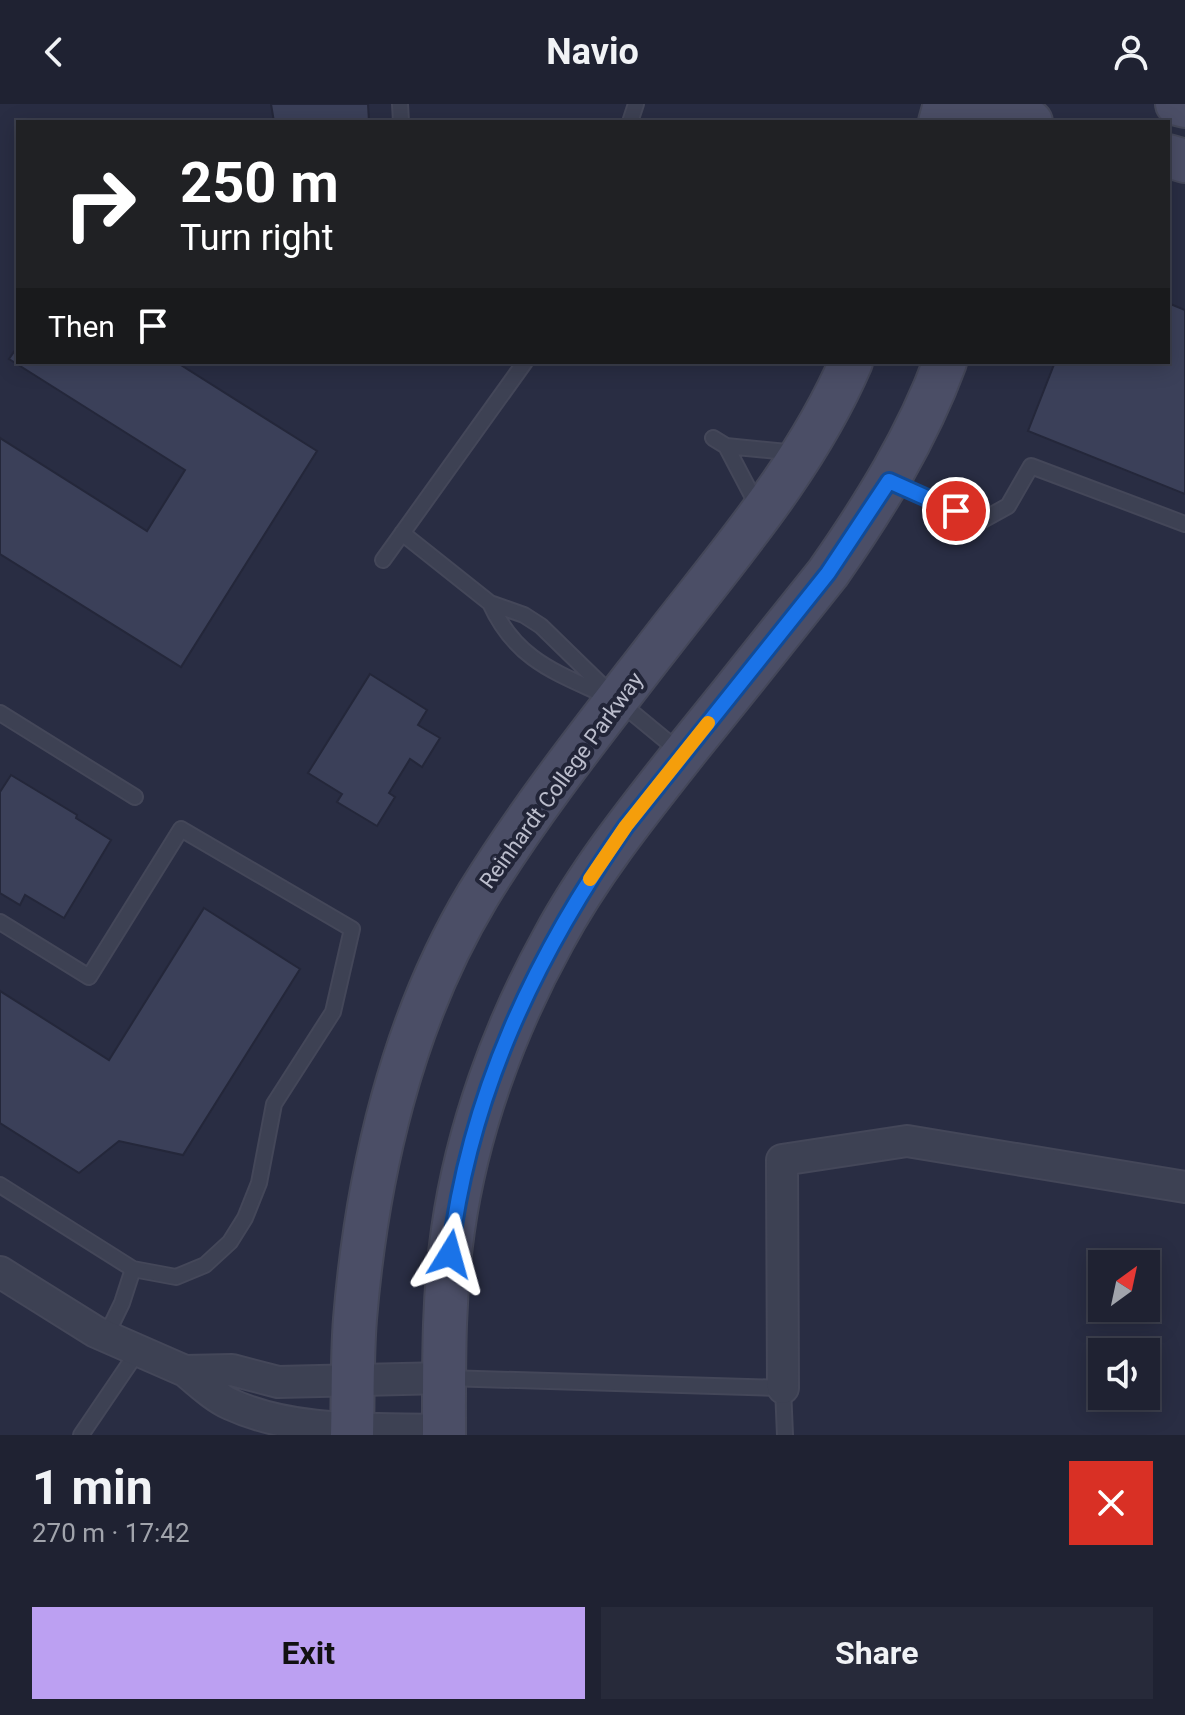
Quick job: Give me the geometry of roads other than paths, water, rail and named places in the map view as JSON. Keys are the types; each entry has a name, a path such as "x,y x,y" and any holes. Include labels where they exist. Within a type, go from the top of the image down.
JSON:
{"street":[{"path":"977,104 1024,117"},
{"path":"1177,104 1185,106"},
{"name":"Reinhardt College Parkway","path":"352,1432 354,1323 376,1166 395,1092 445,958 477,898 523,825 762,514 801,454 850,364"},
{"path":"0,1272 106,1336 185,1371 228,1404 281,1421 352,1432 444,1432 443,1325 453,1229 472,1143 515,1019 553,938 626,826 828,573 889,481 944,364"},
{"path":"783,1388 782,1160 907,1141 1185,1187"},
{"path":"185,1371 232,1370 278,1382 444,1378"}],"lane":[{"path":"383,560 524,364"},
{"path":"762,514 720,442 801,454"},
{"path":"889,481 979,522 1008,506 1031,466 1185,524"},
{"path":"402,533 490,603 524,615 541,626 617,700 683,755"},
{"path":"490,603 508,637 536,660 617,700"},
{"path":"0,713 135,797"},
{"path":"0,922 89,977 181,829 352,929 333,1012 274,1104 259,1183 245,1218 230,1242 205,1265 176,1277 133,1269 0,1185"},
{"path":"106,1336 122,1303 133,1269"},
{"path":"81,1435 138,1351"},
{"path":"444,1378 783,1388 785,1435"}]}
